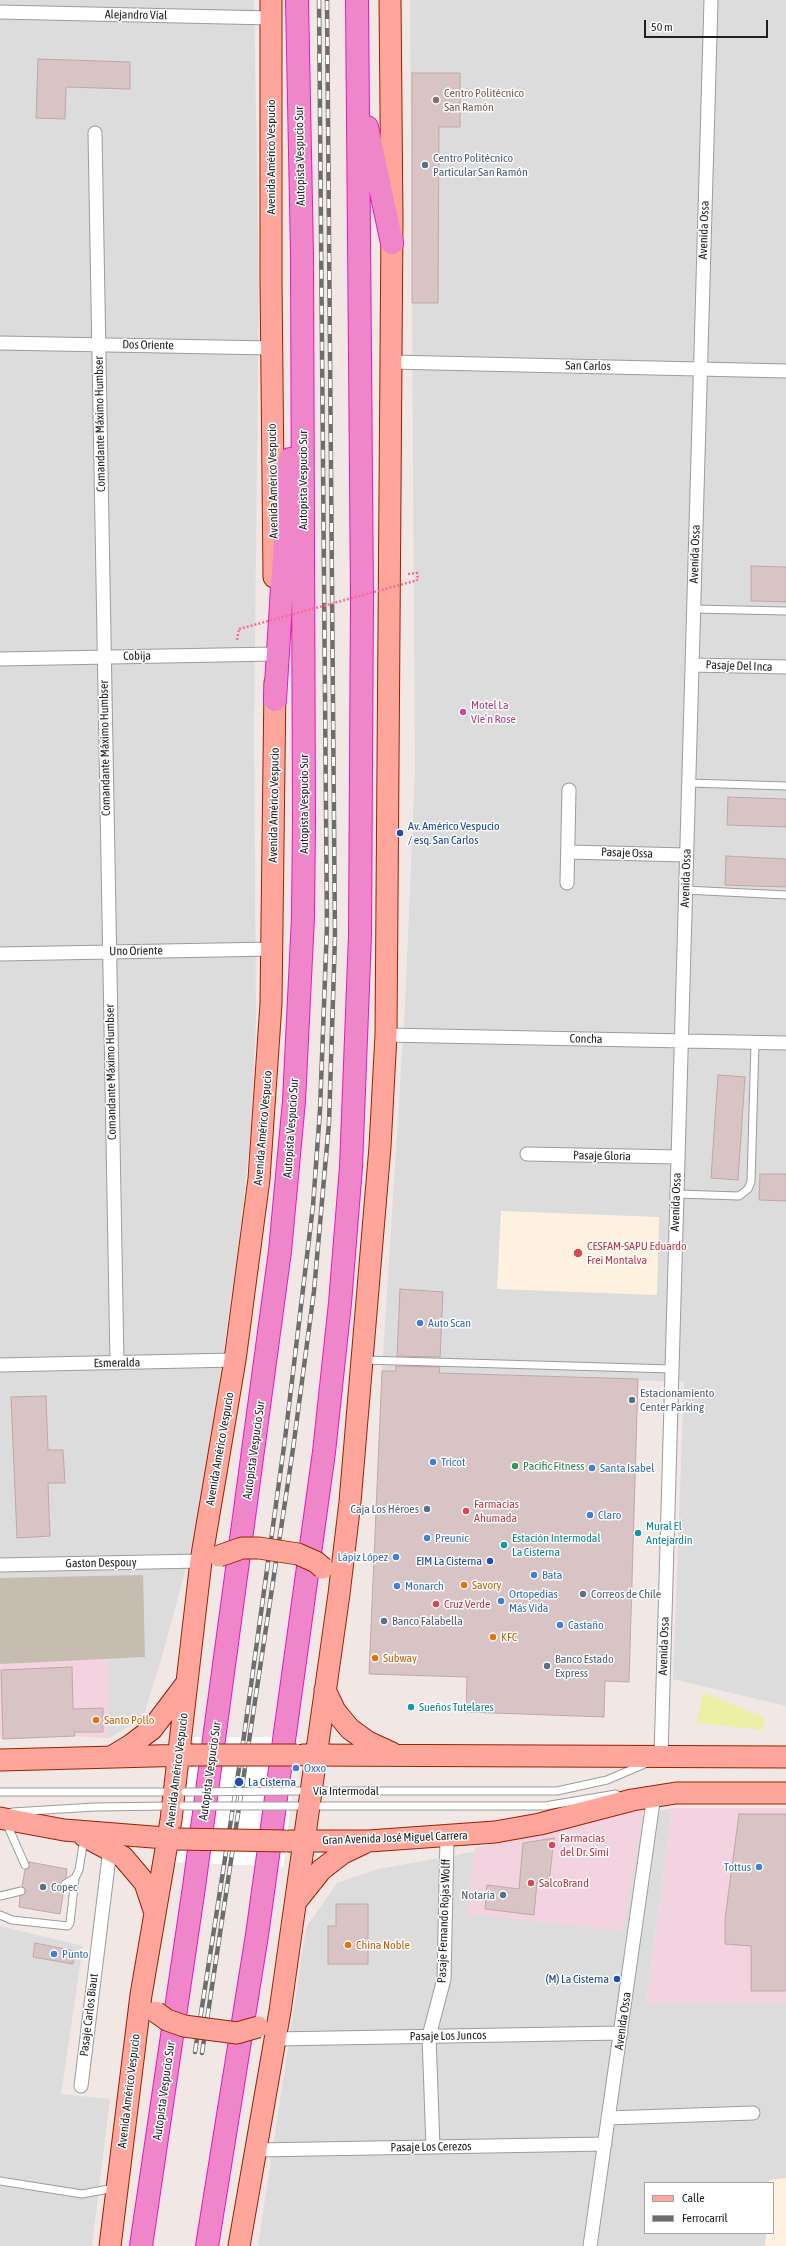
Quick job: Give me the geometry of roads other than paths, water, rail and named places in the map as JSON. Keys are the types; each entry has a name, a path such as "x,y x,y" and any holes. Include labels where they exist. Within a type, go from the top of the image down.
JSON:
{"highway":[{"name":"Autopista Vespucio Sur","path":"141,2246 227,1646 280,1251 291,1145 299,1011 304,822 302,254 297,0"},
{"path":"207,2246 257,1935 324,1452 340,1303 351,1167 360,935 362,597 357,0"},
{"path":"357,80 392,243"},
{"path":"275,700 302,254"}],"main road":[{"path":"239,2246 257,2150 296,1903 295,1842 307,1755 325,1690 339,1594 350,1502 372,1250 386,1035 392,243 390,0"},
{"name":"Avenida Américo Vespucio","path":"110,2246 142,1994 155,1912 173,1839 185,1756 188,1681 207,1562 248,1270 264,1121 272,949 275,700 271,348 271,9"},
{"path":"207,1562 242,1548 259,1548 298,1554 316,1562 323,1568 331,1578 339,1594"},
{"path":"109,1757 131,1745 152,1728 188,1681"},
{"path":"325,1690 335,1711 350,1729 368,1742 398,1755"},
{"path":"0,1760 109,1757 307,1755 786,1757"},
{"name":"Gran Avenida José Miguel Carrera","path":"2,1817 64,1830 173,1839 295,1842 369,1841 447,1837 521,1828 654,1795 676,1792 786,1793"},
{"path":"64,1830 84,1836 123,1857 139,1874 149,1892 155,1912"},
{"path":"296,1903 321,1870 343,1853 369,1841"},
{"path":"142,1994 156,2012 167,2020 184,2026 237,2033 258,2028 280,2011"}],"street":[{"name":"Avenida Ossa","path":"661,1756 711,0"},
{"name":"Alejandro Vial","path":"0,12 271,9"},
{"name":"Comandante Máximo Humbser","path":"95,133 117,1362"},
{"name":"Dos Oriente","path":"0,343 271,348"},
{"name":"San Carlos","path":"391,362 786,371"},
{"name":"Cobija","path":"0,659 274,654"},
{"name":"Pasaje Del Inca","path":"692,665 786,668"},
{"path":"567,883 569,790"},
{"name":"Pasaje Ossa","path":"568,852 686,855"},
{"name":"Uno Oriente","path":"0,954 272,949"},
{"name":"Concha","path":"386,1035 786,1043"},
{"name":"Pasaje Gloria","path":"527,1154 678,1157"},
{"name":"Esmeralda","path":"0,1364 235,1360"},
{"name":"Gaston Despouy","path":"0,1565 207,1562"},
{"name":"Avenida Ossa","path":"590,2246 654,1795"},
{"name":"Pasaje Fernando Rojas Wolff","path":"433,2147 429,2036 444,1979 447,1837"},
{"name":"Pasaje Carlos Biaut","path":"81,2086 110,1849"},
{"name":"Pasaje Los Juncos","path":"275,2039 621,2033"},
{"path":"608,2118 754,2113"},
{"name":"Pasaje Los Cerezos","path":"257,2150 605,2144"}],"lane":[{"path":"693,609 786,612"},
{"path":"688,783 786,786"},
{"path":"685,890 786,895"},
{"path":"677,1194 739,1196 748,1189 751,1182 754,1043"},
{"path":"362,1360 672,1369"},
{"name":"Vía Intermodal","path":"0,1792 179,1799 301,1798 557,1791 608,1780 661,1756"},
{"name":"Vía Intermodal","path":"2,1817 179,1799 301,1798 545,1806 614,1794 636,1793 654,1795"},
{"path":"2,1817 26,1866"},
{"path":"0,1915 12,1920 68,1926 70,1923 75,1878 80,1863 84,1836"},
{"path":"65,1884 75,1878"},
{"path":"0,1896 21,1891"},
{"path":"0,2182 82,2194 117,2187"}],"railway":[{"path":"195,2052 244,1736 285,1439 313,1206 320,1110 327,925 319,0"},
{"path":"202,2053 293,1449 314,1291 329,1123 335,937 327,0"}],"place":[{"name":"Centro Politécnico San Ramón","path":"436,100"},
{"name":"Centro Politécnico Particular San Ramón","path":"425,165"},
{"name":"Motel La Vie’n Rose","path":"463,712"},
{"name":"Av. Américo Vespucio / esq. San Carlos","path":"400,833"},
{"name":"CESFAM-SAPU Eduardo Frei Montalva","path":"578,1253"},
{"name":"Auto Scan","path":"420,1323"},
{"name":"Estacionamiento Center Parking","path":"632,1400"},
{"name":"Tricot","path":"433,1462"},
{"name":"Pacific Fitness","path":"515,1466"},
{"name":"Santa Isabel","path":"592,1468"},
{"name":"Caja Los Héroes","path":"427,1509"},
{"name":"Farmacias Ahumada","path":"466,1511"},
{"name":"Claro","path":"590,1515"},
{"name":"Mural El Antejardín","path":"638,1533"},
{"name":"Preunic","path":"427,1538"},
{"name":"Estación Intermodal La Cisterna","path":"504,1545"},
{"name":"Lápiz López","path":"396,1557"},
{"name":"EIM La Cisterna","path":"490,1561"},
{"name":"Bata","path":"534,1575"},
{"name":"Savory","path":"464,1585"},
{"name":"Monarch","path":"397,1586"},
{"name":"Correos de Chile","path":"583,1594"},
{"name":"Ortopedias Más Vida","path":"501,1601"},
{"name":"Cruz Verde","path":"436,1604"},
{"name":"Banco Falabella","path":"384,1621"},
{"name":"Castaño","path":"560,1625"},
{"name":"KFC","path":"493,1637"},
{"name":"Subway","path":"375,1658"},
{"name":"Banco Estado Express","path":"547,1666"},
{"name":"Sueños Tutelares","path":"411,1707"},
{"name":"Santo Pollo","path":"96,1720"},
{"name":"Oxxo","path":"296,1768"},
{"name":"La Cisterna","path":"239,1782"},
{"name":"Farmacias del Dr. Simi","path":"552,1845"},
{"name":"Tottus","path":"759,1867"},
{"name":"SalcoBrand","path":"531,1883"},
{"name":"Copec","path":"43,1887"},
{"name":"Notaría","path":"503,1895"},
{"name":"China Noble","path":"348,1945"},
{"name":"Punto","path":"54,1954"},
{"name":"(M) La Cisterna","path":"617,1979"}]}
